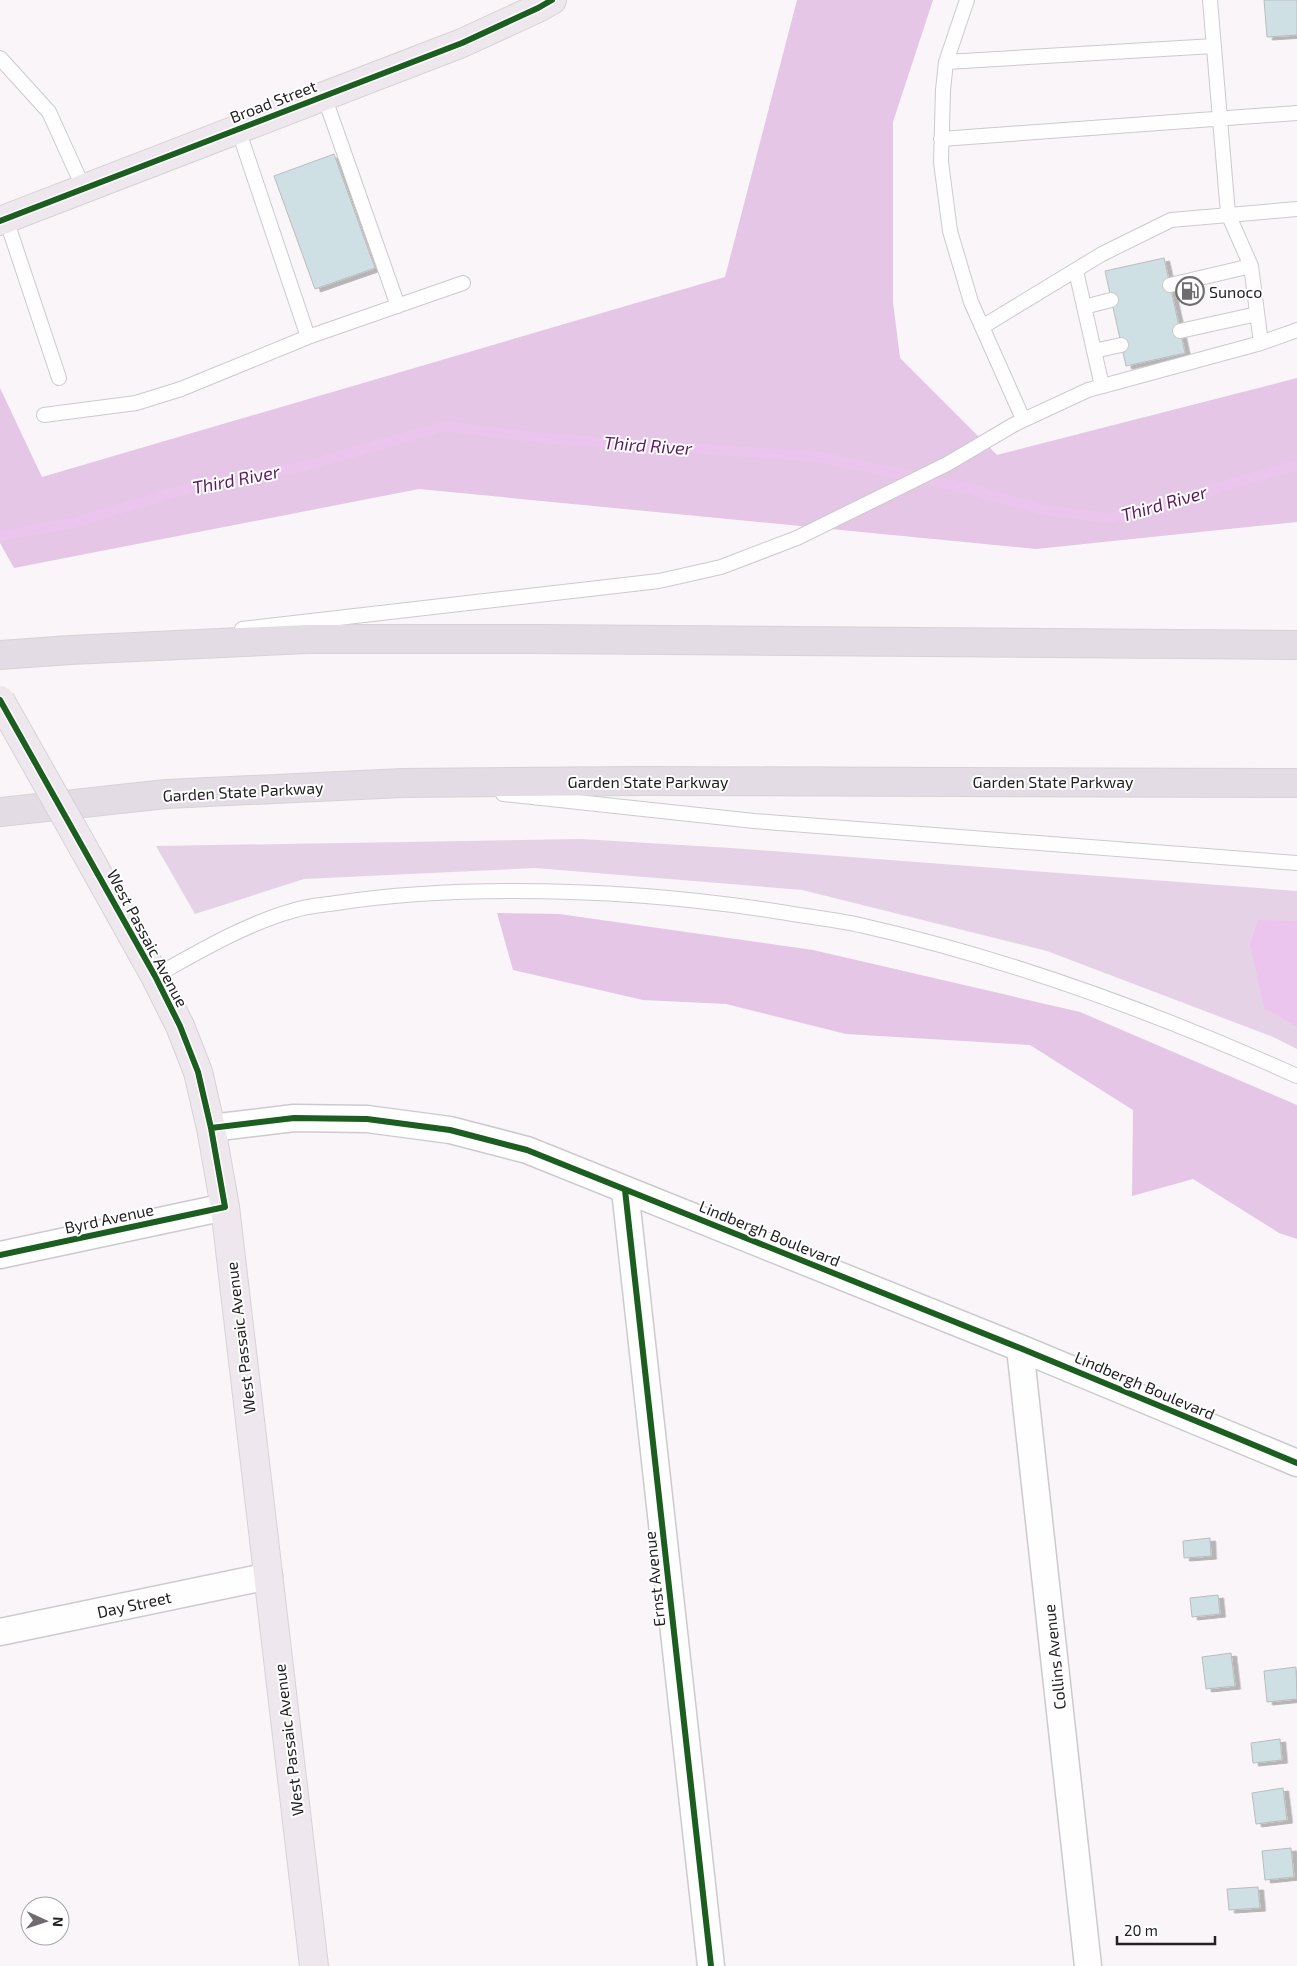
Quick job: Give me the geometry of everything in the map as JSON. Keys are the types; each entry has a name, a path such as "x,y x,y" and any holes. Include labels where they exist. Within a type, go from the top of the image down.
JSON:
{"highway":[{"path":"0,655 307,639 1297,645"},
{"name":"Garden State Parkway","path":"0,812 166,794 403,783 671,781 1297,783"}],"main road":[{"name":"Broad Street","path":"3,220 462,43 552,0"},
{"name":"West Passaic Avenue","path":"0,700 155,976 180,1026 198,1072 211,1128 224,1207 314,1966"}],"street":[{"name":"Lindbergh Boulevard","path":"211,1128 294,1118 367,1120 450,1130 527,1150 1020,1348 1297,1463"},
{"name":"Ernst Avenue","path":"625,1190 711,1966"},
{"name":"Byrd Avenue","path":"0,1255 224,1207"},
{"name":"Collins Avenue","path":"1020,1348 1088,1966"},
{"name":"Day Street","path":"0,1632 269,1576"}],"lane":[{"path":"967,0 946,62 943,90 941,162 950,231 971,302 1023,420"},
{"path":"1210,0 1228,214 1251,266 1261,343"},
{"path":"946,62 1214,46"},
{"path":"0,58 49,112 84,189"},
{"path":"324,96 398,306"},
{"path":"941,139 1297,113"},
{"path":"238,129 308,336"},
{"path":"982,327 1102,254 1171,220 1297,209"},
{"path":"3,220 59,378"},
{"path":"1170,285 1251,266"},
{"path":"1076,271 1102,386"},
{"path":"44,415 136,403 181,389 308,336 463,283"},
{"path":"1084,307 1111,300"},
{"path":"1180,331 1257,314"},
{"path":"70,650 659,581 721,568 797,538 947,464 1023,420 1088,390 1261,343 1297,330"},
{"path":"1094,351 1121,345"},
{"path":"403,783 754,822 1297,863"},
{"path":"155,976 228,935 255,925 296,910 363,899 454,891 561,891 665,897 764,909 861,925 958,949 1044,975 1139,1009 1297,1076"}],"shaded area":[{"path":"797,0 933,0 893,122 893,302 900,358 997,455 1297,378 1297,522 1036,549 419,489 14,568 0,543 0,388 42,477 725,277"},
{"path":"581,839 731,848 1297,891 1297,1049 1273,1037 1047,951 802,890 535,868 304,879 195,914 156,846"},
{"path":"497,913 559,914 813,950 1080,1012 1297,1105 1297,1239 1279,1233 1193,1179 1132,1196 1133,1110 1030,1045 846,1034 726,1004 643,1000 513,970"},
{"path":"1258,920 1297,921 1297,1027 1264,1008 1250,944"}],"building":[{"path":"1264,0 1297,0 1297,35 1267,37"},
{"path":"334,154 375,268 315,289 274,176"},
{"path":"1164,258 1185,353 1126,366 1105,271"},
{"path":"1210,1538 1211,1556 1184,1558 1183,1541"},
{"path":"1218,1595 1220,1614 1192,1617 1190,1598"},
{"path":"1231,1653 1235,1686 1206,1689 1202,1657"},
{"path":"1296,1667 1297,1699 1267,1702 1264,1671"},
{"path":"1280,1739 1282,1760 1253,1763 1251,1743"},
{"path":"1283,1788 1287,1820 1256,1824 1252,1793"},
{"path":"1291,1848 1294,1877 1265,1880 1262,1851"},
{"path":"1258,1887 1260,1908 1229,1910 1227,1889"}],"waterway":[{"name":"Third River","path":"0,536 73,523 202,484 301,467 445,426 543,438 820,457 970,489 1043,510 1110,518 1297,465"}],"cycle path":[{"path":"0,221 462,43 552,0"},
{"path":"0,700 155,976 180,1026 198,1072 211,1128 225,1207 0,1255"},
{"path":"211,1128 294,1118 367,1119 450,1130 527,1150 1020,1348 1297,1463"},
{"path":"625,1190 711,1966"}],"place":[{"name":"Sunoco","path":"1190,291"}]}
